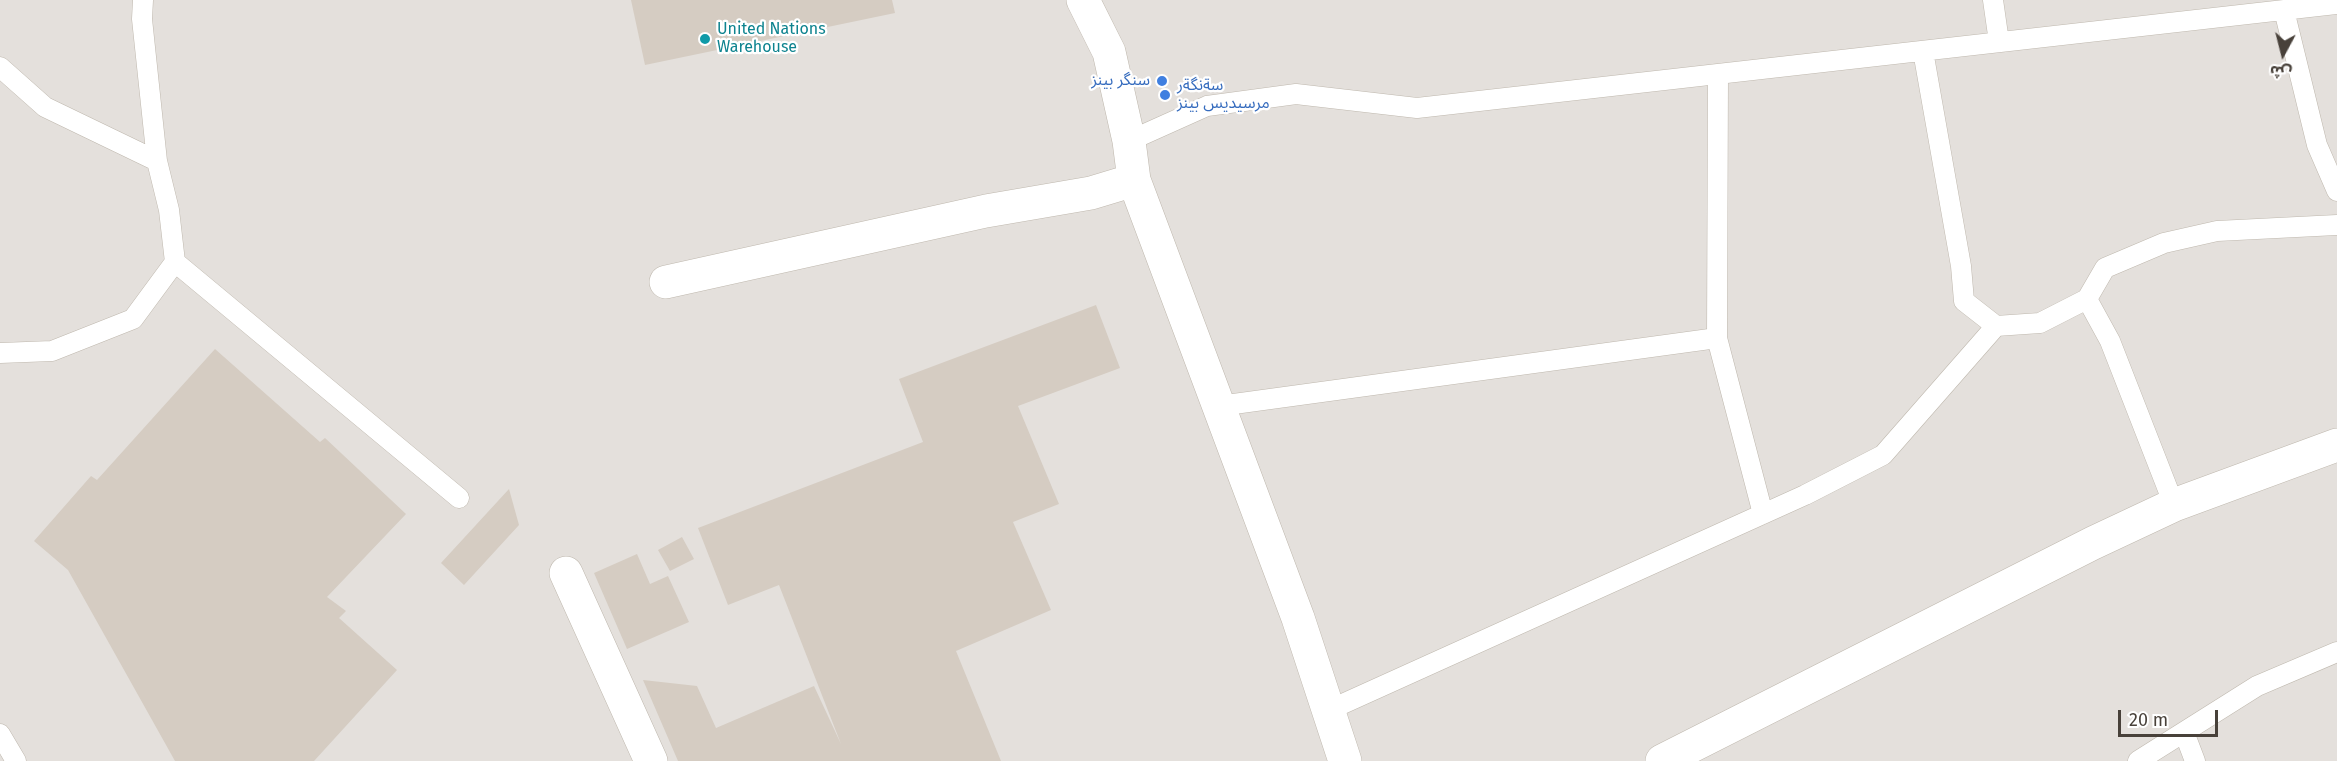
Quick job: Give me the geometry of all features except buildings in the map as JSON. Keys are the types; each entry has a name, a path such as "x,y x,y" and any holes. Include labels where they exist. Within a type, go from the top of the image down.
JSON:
{"street":[{"path":"1094,7 1109,52 1129,141 1134,180 1298,618 1345,761"},
{"path":"666,282 986,211 1091,193 1134,180"},
{"path":"1662,761 2093,543 2174,505 2337,446"},
{"path":"566,573 651,761"}],"lane":[{"path":"0,353 52,351 133,319 175,262 169,210 157,161 142,19 143,0"},
{"path":"1993,0 1999,42"},
{"path":"1129,141 1207,106 1296,94 1417,108 2337,4"},
{"path":"2284,10 2317,145 2337,190"},
{"path":"1923,51 1961,266 1964,301 1996,326 2040,323 2087,299 2104,268 2164,243 2217,231 2337,225"},
{"path":"0,67 45,107 157,161"},
{"path":"1718,74 1717,338 1763,514"},
{"path":"175,262 459,498"},
{"path":"2087,299 2110,341 2174,505"},
{"path":"1327,711 1763,514 1883,455 1996,326"},
{"path":"1219,406 1717,338"},
{"path":"2138,761 2257,686 2337,652"},
{"path":"2184,732 2195,761"},
{"path":"0,734 16,761"}],"shaded area":[{"path":"0,0 2337,0 2337,761 0,761"}],"place":[{"name":"United Nations Warehouse","path":"705,39"},
{"name":"سنگر بينز","path":"1162,81"},
{"name":"سةنگةر مرسيديس بينز","path":"1165,95"}]}
